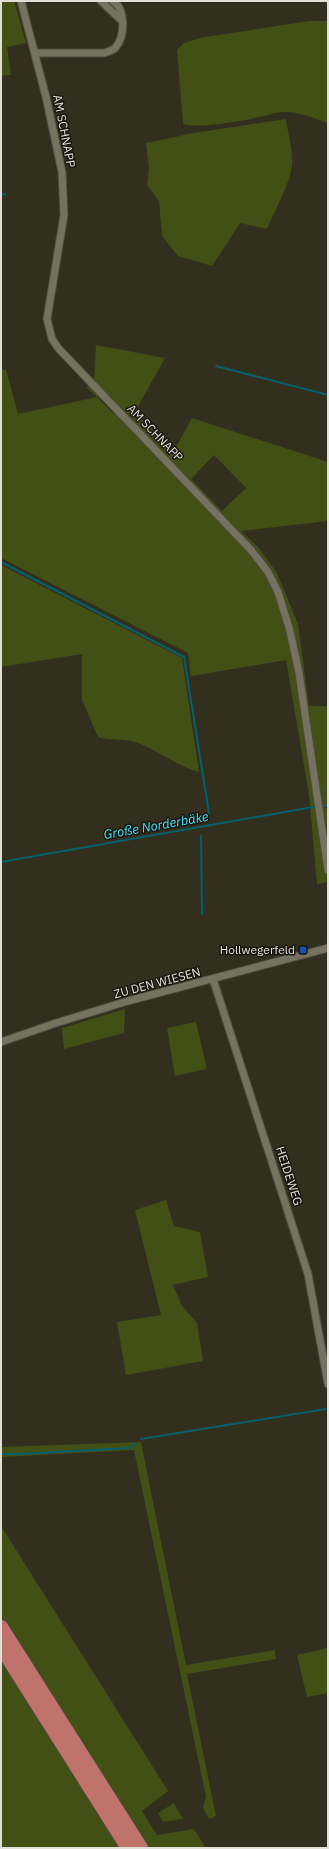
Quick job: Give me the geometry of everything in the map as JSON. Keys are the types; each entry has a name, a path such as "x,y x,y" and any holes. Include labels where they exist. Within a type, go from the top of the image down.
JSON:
{"highway":[{"path":"1,1627 141,1848"},
{"path":"1,1647 128,1848"}],"street":[{"name":"AM SCHNAPP","path":"21,1 36,53 62,172 64,215 47,319 52,339 59,349 252,550 268,572 278,592 290,631 299,673 328,870"},
{"path":"101,1 122,21"},
{"path":"36,53 105,53 115,48 120,41 122,21 121,9 114,1"},
{"path":"324,948 328,943"},
{"name":"ZU DEN WIESEN","path":"1,1042 128,1001 324,948"},
{"name":"HEIDEWEG","path":"213,979 308,1274 328,1384"}],"green space":[{"path":"1,1 14,1 26,43 7,47 11,75 1,76"},
{"path":"309,21 328,21 328,123 300,114 283,112 220,124 199,126 183,124 177,50 184,43 199,38"},
{"path":"286,119 291,148 292,165 285,190 267,229 240,223 212,266 178,256 162,236 159,201 147,185 149,168 146,143 194,133"},
{"path":"96,345 165,358 135,412 174,451 192,418 328,462 328,521 241,531 259,548 277,573 298,624 309,706 328,706 328,805 325,805 325,808 328,809 328,882 317,884 309,795 286,660 191,676 188,653 1,558 1,370 6,369 18,414 97,397 87,388 94,378","holes":["104,390 123,410 123,411 115,415 97,397","214,455 246,488 222,511 191,479"]},
{"path":"1,565 182,658 199,772 183,766 138,743 98,737 82,700 82,654 1,667"},
{"path":"125,1009 124,1033 64,1049 62,1028"},
{"path":"196,1022 207,1069 175,1076 167,1028"},
{"path":"166,1200 174,1226 200,1232 208,1277 173,1285 182,1306 197,1323 203,1361 126,1375 117,1322 161,1315 135,1210"},
{"path":"141,1442 186,1665 275,1650 276,1659 187,1674 216,1816 209,1819 203,1807 206,1797 134,1450 2,1457 1,1464 1,1447"},
{"path":"1,1526 168,1791 142,1811 157,1835 194,1829 206,1848 148,1848 1,1616"},
{"path":"328,1648 328,1693 307,1697 297,1655"},
{"path":"1,1660 120,1848 1,1848"},
{"path":"174,1803 183,1819 163,1822 158,1813"}],"waterway":[{"path":"1,195 5,194"},
{"path":"216,366 328,395"},
{"path":"1,562 184,657 209,813"},
{"name":"Große Norderbäke","path":"321,806 328,806"},
{"name":"Große Norderbäke","path":"1,862 313,807"},
{"path":"201,836 202,914"},
{"path":"141,1439 326,1409"},
{"path":"1,1454 129,1448 135,1444"}],"place":[{"name":"Hollwegerfeld","path":"303,950"}]}
